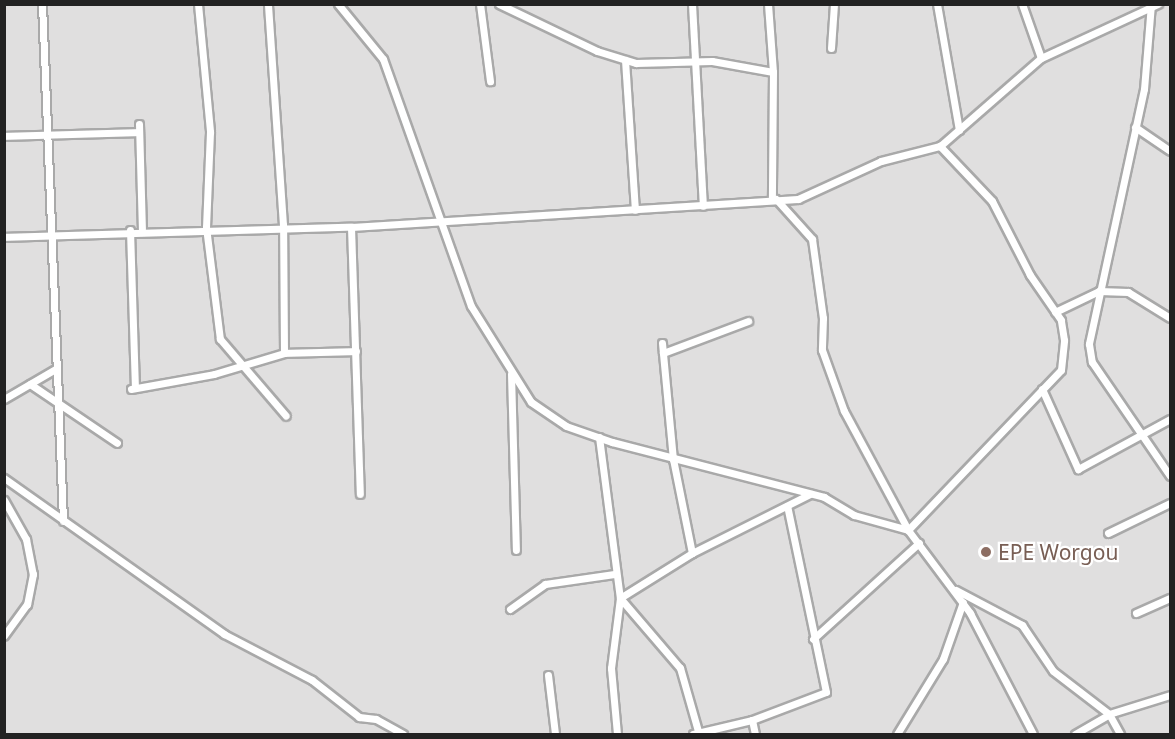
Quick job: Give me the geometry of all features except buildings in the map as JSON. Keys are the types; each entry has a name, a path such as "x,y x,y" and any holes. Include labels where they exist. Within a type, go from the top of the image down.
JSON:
{"street":[{"path":"42,4 50,136 48,234 61,405 63,521"},
{"path":"198,4 210,132 206,227 220,339 244,363 286,416"},
{"path":"268,4 283,225 284,353"},
{"path":"339,4 383,59 471,306 511,374 545,414 599,437 673,459 810,494 854,515 908,530"},
{"path":"480,4 490,81"},
{"path":"499,4 625,60 651,65 694,61 773,72"},
{"path":"692,4 703,206"},
{"path":"768,4 773,72 774,199 812,238 828,376 908,530 963,602 1033,735"},
{"path":"831,48 834,4"},
{"path":"937,4 959,130"},
{"path":"1022,4 1041,58"},
{"path":"4,237 206,227 283,225 351,227 703,206 810,196 881,161 940,146 1041,58 1158,4"},
{"path":"1151,8 1135,127 1089,344 1092,362 1125,403 1138,435 1170,476"},
{"path":"625,60 635,210"},
{"path":"1135,127 1170,151"},
{"path":"4,136 50,136 139,128 142,229"},
{"path":"908,530 1061,370 1064,340 1055,312 986,193 940,146"},
{"path":"351,227 360,494"},
{"path":"130,230 133,388 284,353 356,351"},
{"path":"1055,312 1099,291 1128,292 1169,314"},
{"path":"663,352 748,321"},
{"path":"662,343 673,459 692,553"},
{"path":"4,399 57,368"},
{"path":"511,374 516,550"},
{"path":"30,384 117,443"},
{"path":"1041,389 1078,468 1170,419"},
{"path":"599,437 614,574 620,598 611,668 617,735"},
{"path":"4,478 224,633 312,680 359,717 376,718 403,735"},
{"path":"620,598 692,553 810,494"},
{"path":"4,500 26,539 33,574 27,604 4,636"},
{"path":"1108,533 1170,503"},
{"path":"620,598 680,668 695,733 752,720 826,692 813,639 787,506"},
{"path":"813,639 919,543"},
{"path":"510,609 545,584 614,574"},
{"path":"955,590 1022,625 1065,684 1109,714 1120,735"},
{"path":"1136,614 1170,598"},
{"path":"897,735 943,659 963,602"},
{"path":"548,675 555,735"},
{"path":"1076,735 1109,714 1170,695"},
{"path":"752,720 755,735"}],"shaded area":[{"path":"5,5 1170,5 1170,734 5,734"}],"place":[{"name":"EPE Worgou","path":"986,552"}]}
